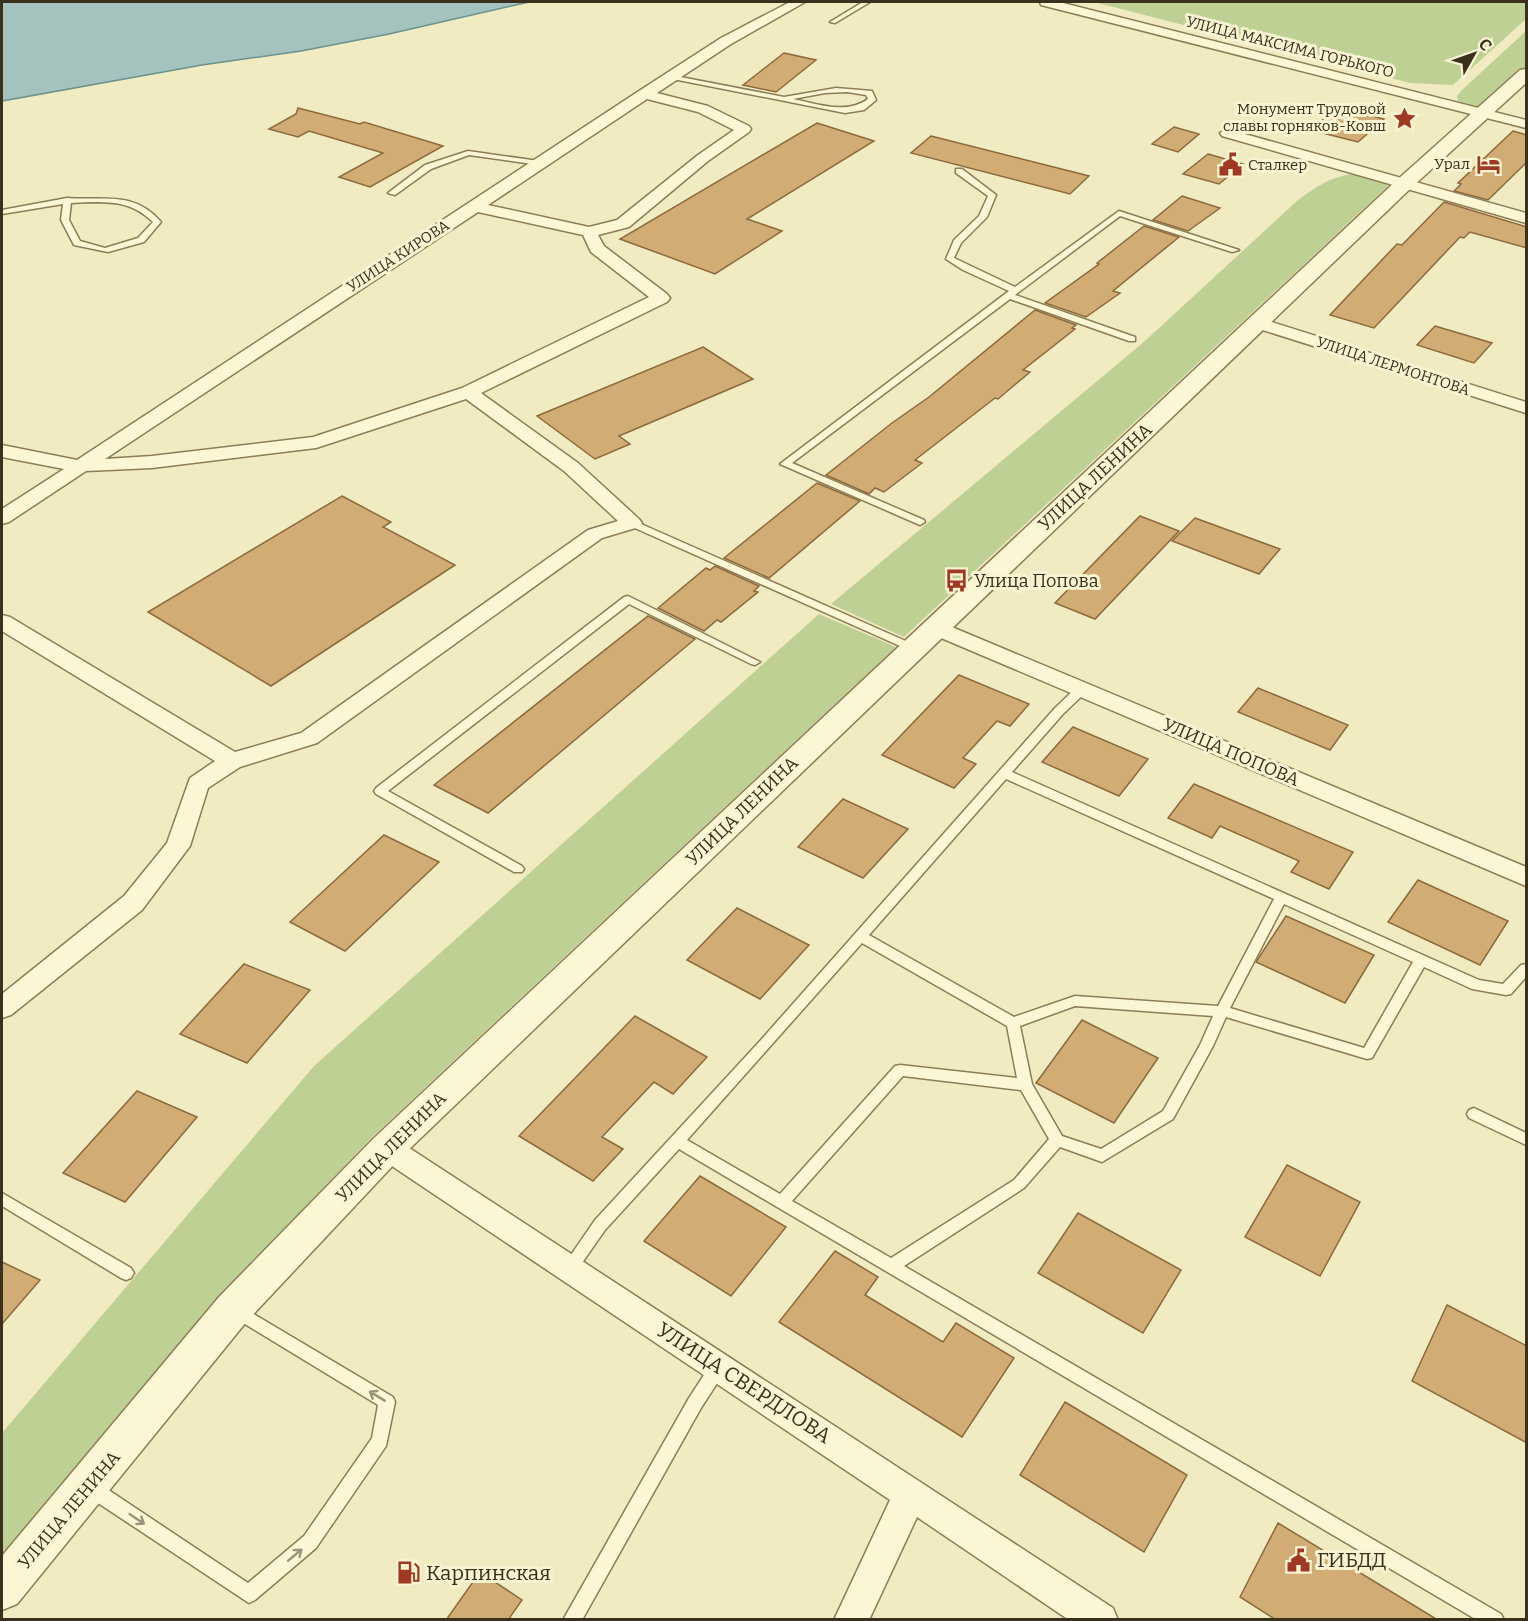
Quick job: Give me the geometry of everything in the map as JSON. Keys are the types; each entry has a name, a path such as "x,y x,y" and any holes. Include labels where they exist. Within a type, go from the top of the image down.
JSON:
{"street":[{"name":"УЛИЦА КИРОВА","path":"2,518 670,77 726,41 799,2"},
{"name":"УЛИЦА МАКСИМА ГОРЬКОГО","path":"1046,2 1527,124"},
{"name":"УЛИЦА ЛЕНИНА","path":"2,1589 89,1487 233,1309 387,1148 1404,184 1527,74"},
{"path":"473,206 589,232 623,224 744,129 703,109 644,94"},
{"path":"1227,133 1527,218"},
{"path":"2,451 80,466 152,462 316,442 468,392 662,298 597,249 589,232"},
{"name":"УЛИЦА ЛЕРМОНТОВА","path":"1259,323 1527,408"},
{"path":"468,392 571,467 632,523"},
{"path":"2,1008 133,903 178,846 198,784 232,760 309,738 594,534 632,523"},
{"path":"2,622 232,760"},
{"name":"УЛИЦА ПОПОВА","path":"924,638 1082,689 1527,877"},
{"name":"УЛИЦА СВЕРДЛОВА","path":"387,1148 1101,1620"},
{"path":"851,1620 911,1493"}],"lane":[{"path":"833,22 867,2"},
{"path":"670,77 724,89 797,103 845,111 861,108 872,100 869,93 853,89 780,100"},
{"path":"392,193 428,168 468,153 538,163"},
{"path":"959,171 992,195 983,217 957,242 950,259 965,270 999,280 1012,294 1132,339"},
{"path":"2,212 68,200 107,201 139,207 157,222 141,240 105,250 77,243 65,220 68,200"},
{"path":"920,522 785,464 1119,213 1235,250"},
{"path":"632,523 924,638"},
{"path":"518,869 380,790 628,599 755,662"},
{"path":"570,1268 600,1225 861,936 1059,711 1082,689"},
{"path":"1004,773 1477,985 1506,990 1527,969"},
{"path":"861,936 1013,1023 1025,1085 1057,1140 1102,1156 1168,1114 1206,1046 1281,897"},
{"path":"1013,1023 1075,1001 1222,1011 1367,1054 1421,960"},
{"path":"782,1202 900,1070 1025,1085"},
{"path":"1474,1114 1527,1139"},
{"path":"891,1266 1019,1184 1057,1140"},
{"path":"677,1141 1495,1620"},
{"path":"2,1199 126,1273"},
{"path":"89,1487 249,1594 310,1542 380,1441 387,1402 233,1309"},
{"path":"572,1620 694,1403 719,1366"}],"green space":[{"path":"1094,2 1526,2 1526,19 1453,85 1410,83"},
{"path":"1526,31 1526,67 1480,107 1458,101 1457,96 1462,90"},
{"path":"1352,174 1384,182 1388,186 904,637 831,604 1145,341 1298,200 1330,180"},
{"path":"819,614 896,647 371,1138 229,1287 2,1558 2,1433 314,1066"}],"water":[{"path":"2,2 529,2 389,34 301,51 202,65 2,101"}],"building":[{"path":"784,53 816,60 776,92 743,85"},
{"path":"1339,107 1384,119 1358,142 1310,130"},
{"path":"298,108 360,124 364,122 443,146 370,187 339,177 383,153 309,131 298,137 269,129 296,114"},
{"path":"817,123 874,141 747,219 782,231 715,274 620,239"},
{"path":"1174,127 1199,134 1178,152 1152,144"},
{"path":"1513,131 1527,135 1527,162 1488,200 1454,191 1461,184 1458,183"},
{"path":"931,136 1089,176 1070,194 911,153"},
{"path":"1208,154 1243,164 1219,184 1183,174"},
{"path":"1182,196 1220,208 1188,231 1153,220"},
{"path":"1444,202 1527,227 1527,248 1470,232 1464,238 1460,237 1374,328 1330,315 1397,244 1402,245"},
{"path":"1144,226 1179,237 1113,291 1120,293 1086,317 1045,303 1099,264 1097,263"},
{"path":"1035,310 1076,325 1072,328 1075,329 1023,370 1030,372 998,399 995,398 915,460 922,463 884,492 875,488 869,494 826,475 929,397"},
{"path":"1435,326 1492,343 1474,363 1417,345"},
{"path":"703,347 753,379 619,436 630,444 595,459 537,416"},
{"path":"817,483 860,501 769,578 724,558"},
{"path":"342,496 391,522 383,527 455,565 271,686 148,612"},
{"path":"1140,516 1179,531 1095,619 1055,603"},
{"path":"1195,518 1280,549 1259,574 1172,541"},
{"path":"715,566 759,586 754,591 758,592 721,622 717,620 704,631 658,608 706,568 710,570"},
{"path":"648,616 695,639 488,813 434,785"},
{"path":"959,675 1029,704 1010,726 997,721 963,758 976,764 954,788 882,755"},
{"path":"1258,688 1348,725 1330,750 1238,712"},
{"path":"1073,727 1148,759 1119,796 1042,762"},
{"path":"1194,784 1353,852 1329,889 1291,872 1299,861 1220,826 1212,838 1168,818"},
{"path":"843,799 908,829 863,878 798,847"},
{"path":"384,835 439,862 345,951 290,922"},
{"path":"1418,880 1508,921 1480,965 1388,922"},
{"path":"737,908 809,945 760,999 687,960"},
{"path":"1286,916 1374,955 1345,1003 1256,962"},
{"path":"244,964 310,990 247,1063 180,1034"},
{"path":"635,1016 707,1057 673,1094 654,1082 602,1137 623,1149 593,1181 519,1136"},
{"path":"1082,1020 1158,1058 1114,1123 1036,1083"},
{"path":"137,1091 197,1117 125,1202 63,1173"},
{"path":"1287,1165 1360,1202 1320,1276 1245,1237"},
{"path":"700,1176 786,1227 731,1296 644,1241"},
{"path":"1078,1213 1181,1270 1143,1333 1038,1273"},
{"path":"835,1251 878,1277 865,1295 943,1342 956,1323 1014,1358 962,1437 779,1322"},
{"path":"2,1262 40,1280 2,1324"},
{"path":"1447,1305 1527,1346 1527,1443 1412,1381"},
{"path":"1065,1402 1187,1475 1144,1552 1020,1475"},
{"name":"ГИБДД","path":"1278,1523 1438,1620 1276,1620 1240,1597"},
{"path":"480,1572 522,1600 508,1620 446,1620"}],"place":[{"name":"Монумент Трудовой славы горняков-Ковш","path":"1404,118"},
{"name":"Урал","path":"1488,164"},
{"name":"Сталкер","path":"1230,165"},
{"name":"Улица Попова","path":"956,581"},
{"name":"ГИБДД","path":"1299,1560"},
{"name":"Карпинская","path":"408,1573"}]}
